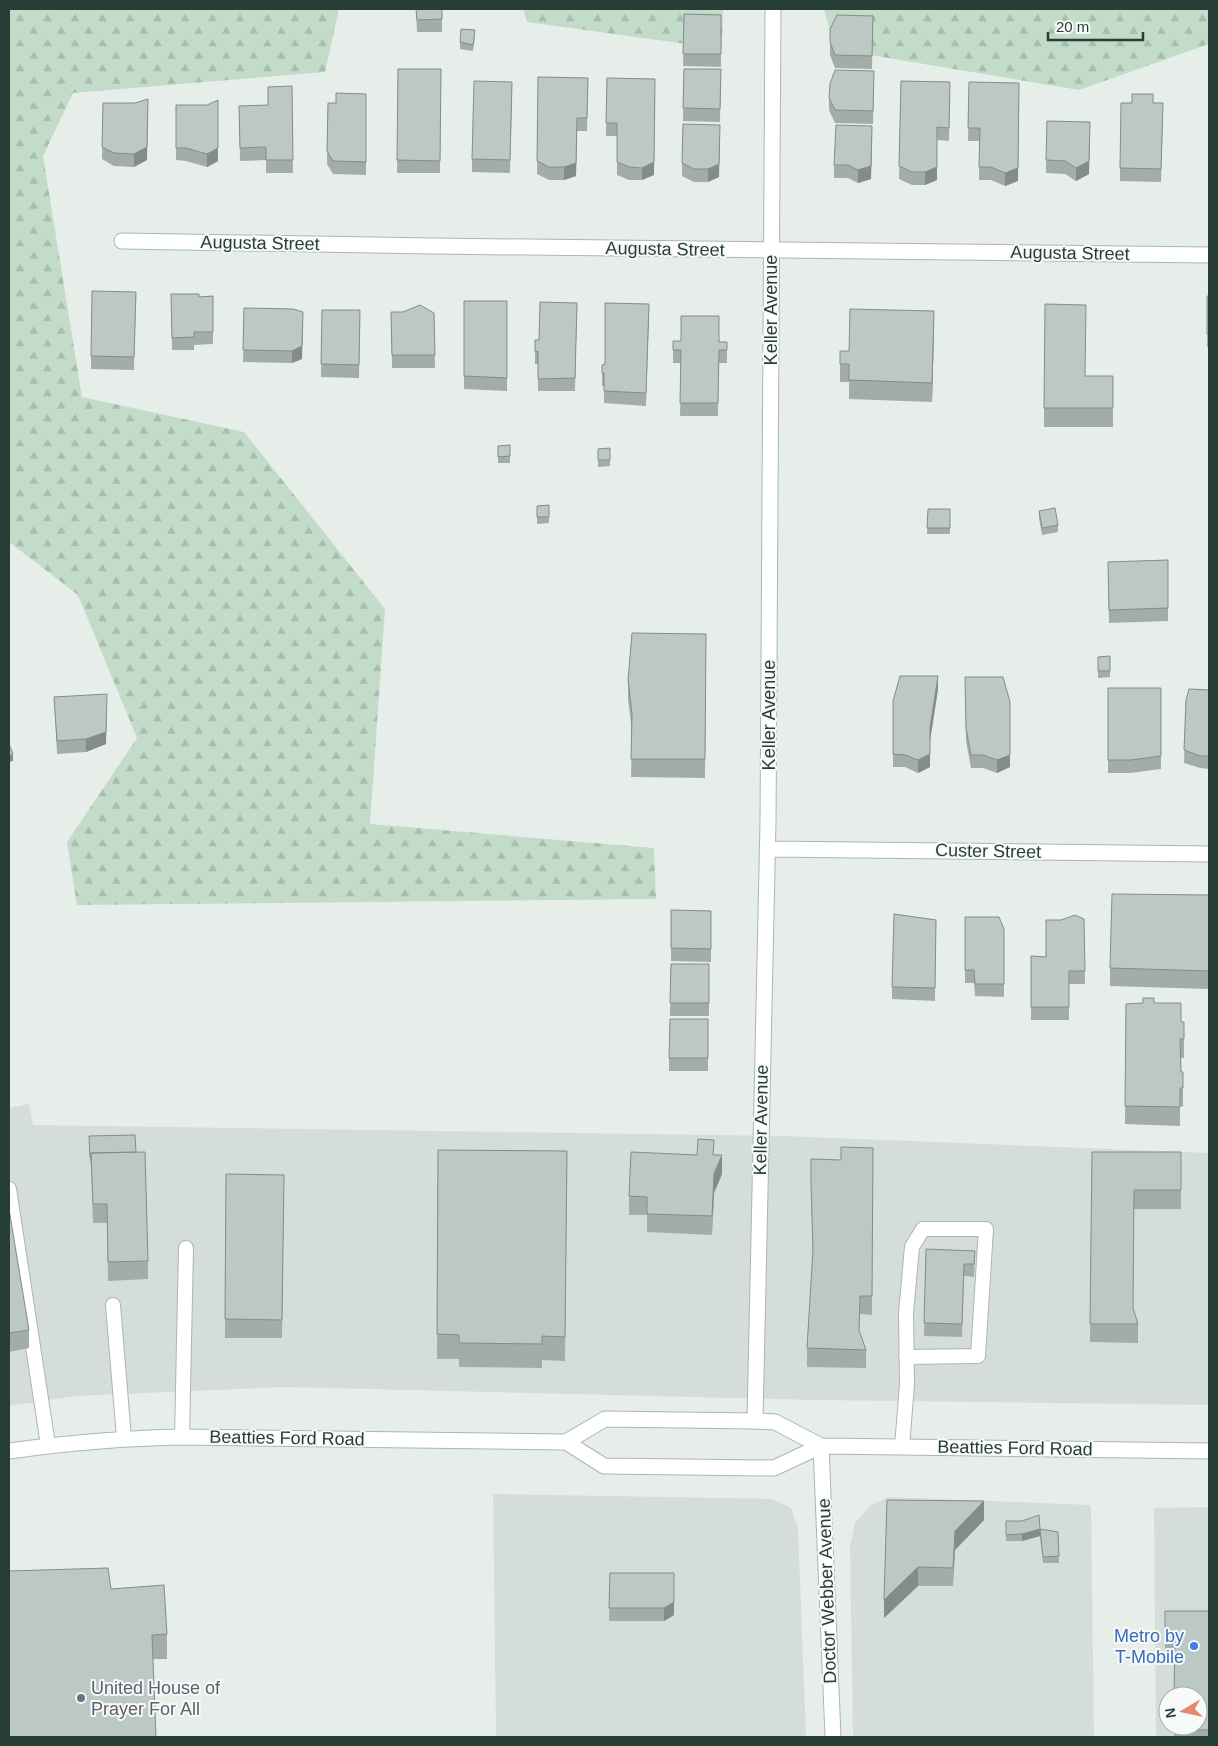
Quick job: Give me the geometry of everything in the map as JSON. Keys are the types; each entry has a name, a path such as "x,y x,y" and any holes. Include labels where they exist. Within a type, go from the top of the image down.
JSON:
{"street":[{"name":"Keller Avenue","path":"755,1421 767,849 773,9"},
{"name":"Augusta Street","path":"122,240 1209,255"},
{"name":"Custer Street","path":"767,849 1209,854"},
{"name":"Beatties Ford Road","path":"9,1451 48,1445 124,1438 182,1437 566,1442 605,1419 775,1422 821,1446"},
{"name":"Beatties Ford Road","path":"566,1442 604,1466 774,1468 821,1446 1209,1451"},
{"name":"Doctor Webber Avenue","path":"821,1446 833,1737"}],"lane":[{"path":"9,1189 48,1445"},
{"path":"902,1447 906,1397 906,1357 906,1313 912,1247 923,1229 986,1229 978,1356 906,1357"},
{"path":"182,1437 186,1248"},
{"path":"113,1305 124,1438"}],"shaded area":[{"path":"29,1104 33,1125 784,1136 1209,1153 1209,1405 815,1400 284,1387 76,1396 9,1406 9,1108"},
{"path":"493,1494 772,1499 791,1508 798,1528 806,1737 496,1737"},
{"path":"888,1497 1091,1505 1094,1737 853,1737 850,1546 855,1523 871,1505"},
{"path":"1209,1507 1209,1737 1156,1737 1154,1508"}],"green space":[{"path":"9,9 339,9 325,72 73,93 43,156 82,397 244,432 385,609 370,824 654,848 656,899 77,905 67,842 137,738 78,595 9,542"},
{"path":"523,9 723,9 722,49 527,22"},
{"path":"824,9 1209,9 1209,44 1079,90 835,49"}],"building":[{"path":"416,9 442,9 442,19 417,20"},
{"path":"684,14 721,15 721,54 683,54"},
{"path":"837,15 873,16 872,56 835,55 830,42 830,29"},
{"path":"461,29 475,30 473,45 460,42"},
{"path":"398,69 441,69 440,161 397,160"},
{"path":"684,69 721,69 720,109 683,108"},
{"path":"835,70 874,71 873,111 835,110 829,98 830,84"},
{"path":"538,77 588,78 587,118 577,118 576,163 564,167 549,167 537,161"},
{"path":"607,78 655,79 654,162 642,168 629,167 617,162 617,123 606,123"},
{"path":"474,81 512,82 510,160 472,159"},
{"path":"901,81 950,82 949,128 937,127 937,167 925,172 912,172 899,166"},
{"path":"969,82 1019,83 1018,168 1005,173 991,167 979,167 980,128 968,128"},
{"path":"292,86 293,160 266,160 266,147 240,148 239,106 268,105 268,87"},
{"path":"336,93 366,94 366,162 333,161 327,151 328,103 336,103"},
{"path":"1132,94 1153,94 1153,103 1163,103 1161,169 1120,168 1121,103 1132,103"},
{"path":"148,99 147,147 134,154 114,153 102,147 103,103 135,103"},
{"path":"218,100 218,148 207,154 186,148 176,148 176,105 207,105"},
{"path":"1047,121 1090,122 1089,161 1076,168 1065,161 1046,160"},
{"path":"683,124 720,125 719,164 708,169 694,169 682,163"},
{"path":"836,125 872,126 871,166 858,170 848,165 834,165"},
{"path":"92,291 136,292 134,357 91,356"},
{"path":"171,294 199,294 199,297 213,296 213,332 194,332 194,337 172,338"},
{"path":"1207,296 1209,296 1209,334 1207,334"},
{"path":"464,301 507,301 507,378 464,376"},
{"path":"540,302 577,303 575,378 538,379 538,351 535,352 535,340 539,340"},
{"path":"605,303 649,304 646,393 604,391 602,365 605,364"},
{"path":"1045,304 1086,305 1085,376 1113,376 1113,408 1044,408"},
{"path":"420,305 434,313 435,355 392,355 391,312 403,312"},
{"path":"244,308 293,309 303,312 302,346 292,351 243,350"},
{"path":"850,309 934,311 932,383 849,380 849,364 840,364 840,351 849,351"},
{"path":"322,310 360,310 359,365 321,364"},
{"path":"681,316 719,316 719,342 727,342 727,350 719,350 718,403 680,403 681,350 673,350 673,341 681,341"},
{"path":"510,445 510,456 498,457 498,446"},
{"path":"610,448 610,460 598,460 598,449"},
{"path":"549,505 549,517 537,517 537,506"},
{"path":"1055,508 1058,525 1042,528 1039,511"},
{"path":"928,509 950,509 950,528 927,528"},
{"path":"1168,560 1168,608 1109,610 1108,562"},
{"path":"632,633 706,634 705,759 631,759 632,714 628,680"},
{"path":"1110,656 1110,671 1098,671 1098,657"},
{"path":"900,676 938,676 930,728 930,754 918,760 905,755 893,754 893,701"},
{"path":"965,677 1003,677 1010,702 1010,755 997,760 983,755 971,755 966,728"},
{"path":"1108,688 1161,688 1161,756 1130,760 1108,760"},
{"path":"1189,689 1209,690 1209,756 1200,756 1184,750 1186,700"},
{"path":"107,694 106,732 86,739 57,741 54,697"},
{"path":"9,744 13,754 9,756"},
{"path":"1112,894 1209,895 1209,971 1110,968"},
{"path":"671,910 711,911 711,949 671,948"},
{"path":"894,914 936,920 935,988 892,987"},
{"path":"1075,915 1084,919 1085,971 1069,971 1069,1007 1031,1007 1031,956 1046,957 1046,920 1061,920"},
{"path":"965,917 999,917 1004,929 1004,984 975,984 974,970 965,970"},
{"path":"671,964 709,964 709,1003 670,1003"},
{"path":"1143,998 1154,998 1154,1003 1181,1003 1181,1022 1184,1022 1184,1039 1180,1039 1183,1088 1180,1088 1180,1107 1125,1106 1126,1004 1143,1003"},
{"path":"670,1019 708,1019 708,1058 669,1058"},
{"path":"135,1135 136,1152 91,1153 90,1157 89,1136"},
{"path":"698,1139 714,1140 713,1155 722,1155 714,1174 712,1216 647,1214 647,1197 629,1196 631,1152 697,1155"},
{"path":"841,1147 873,1148 872,1296 860,1296 859,1330 866,1350 807,1348 813,1250 811,1159 841,1160"},
{"path":"438,1150 567,1151 565,1337 542,1336 542,1344 459,1343 459,1335 437,1334"},
{"path":"145,1152 148,1261 108,1262 107,1204 93,1204 91,1153"},
{"path":"1092,1152 1181,1152 1181,1190 1134,1190 1133,1308 1138,1324 1090,1324"},
{"path":"226,1174 284,1175 282,1320 225,1319"},
{"path":"9,1209 29,1330 9,1333"},
{"path":"926,1249 975,1251 974,1264 964,1264 962,1324 924,1323"},
{"path":"887,1500 984,1501 955,1531 953,1568 918,1567 884,1600"},
{"path":"1039,1515 1040,1529 1022,1534 1006,1535 1006,1521 1022,1521"},
{"path":"1040,1529 1058,1532 1059,1556 1043,1557"},
{"name":"United House of Prayer For All","path":"108,1568 111,1589 164,1585 167,1634 152,1635 156,1737 9,1737 9,1571"},
{"path":"610,1573 674,1573 674,1602 664,1608 609,1608"},
{"path":"1165,1611 1209,1611 1209,1730 1208,1686 1174,1686 1175,1639 1165,1639"}],"place":[{"name":"Metro by T-Mobile","path":"1194,1646"},
{"name":"United House of Prayer For All","path":"81,1698"}]}
